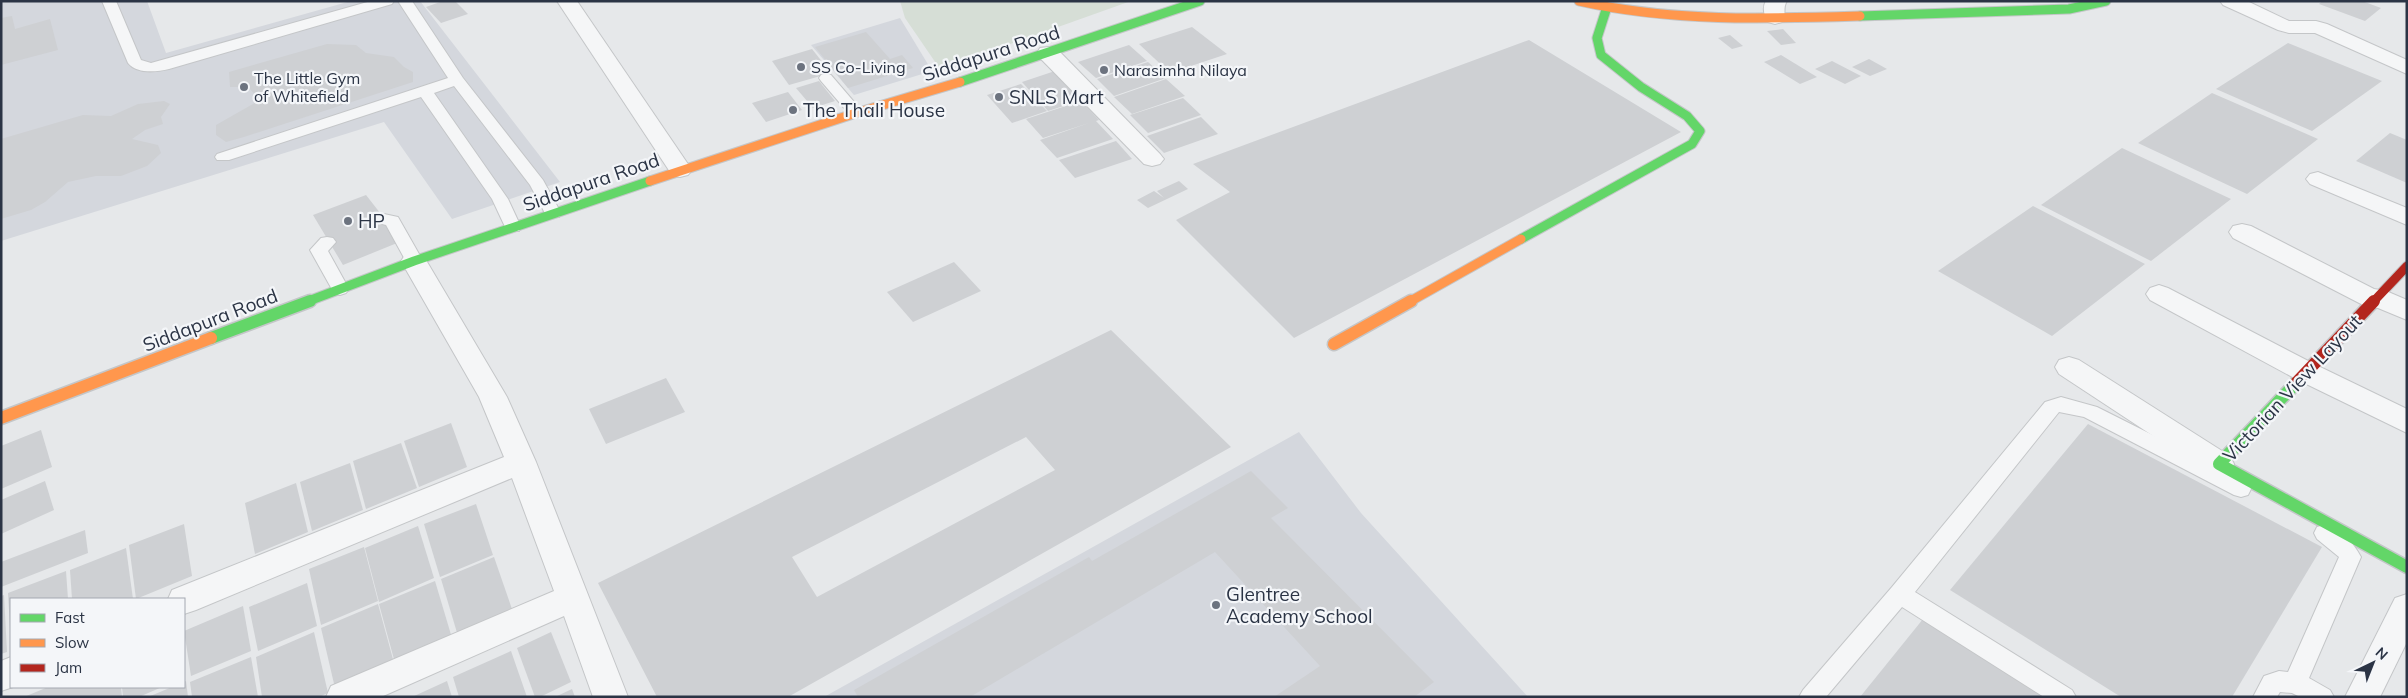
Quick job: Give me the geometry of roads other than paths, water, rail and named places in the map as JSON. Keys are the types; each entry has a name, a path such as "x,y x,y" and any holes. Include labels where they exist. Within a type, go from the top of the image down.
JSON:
{"street":[{"path":"567,1 680,170"},
{"name":"Siddapura Road","path":"1,418 414,261 680,170 856,113 949,86 1200,1"},
{"path":"1579,1 1606,10 1653,17 1776,10 2069,9 2106,1"},
{"path":"2230,1 2285,26 2299,27 2310,25 2320,28 2407,68"},
{"path":"1334,344 1692,144 1700,131 1688,116 1641,87 1601,55 1597,38 1606,10"},
{"path":"1048,52 1152,159"},
{"path":"2318,179 2407,217"},
{"path":"2242,232 2376,299 2407,311"},
{"path":"414,261 493,397 521,462 611,697"},
{"name":"Victorian View Layout","path":"2407,266 2219,464 2407,566"},
{"path":"2159,294 2306,372 2407,422"},
{"path":"2069,367 2219,464"},
{"path":"185,600 521,462"},
{"path":"343,697 572,598"},
{"path":"2362,697 2407,608"}],"lane":[{"path":"109,1 135,64 150,68 387,1"},
{"path":"405,1 457,80 537,184 553,213"},
{"path":"826,78 856,113"},
{"path":"223,158 457,80"},
{"path":"426,91 500,199 513,227"},
{"path":"384,219 392,221 414,261"},
{"path":"327,242 319,250 340,289"},
{"path":"1811,697 1900,594 2052,407 2061,404 2090,412 2317,528 2345,548 2350,557 2295,683"},
{"path":"1900,594 2064,697"},
{"path":"2265,697 2272,683 2282,680 2295,683 2322,697"}],"place":[{"name":"SS Co-Living","path":"801,67"},
{"name":"Narasimha Nilaya","path":"1104,70"},
{"name":"The Little Gym of Whitefield","path":"244,87"},
{"name":"SNLS Mart","path":"999,97"},
{"name":"The Thali House","path":"793,110"},
{"name":"HP","path":"348,221"},
{"name":"Glentree Academy School","path":"1216,605"}]}
